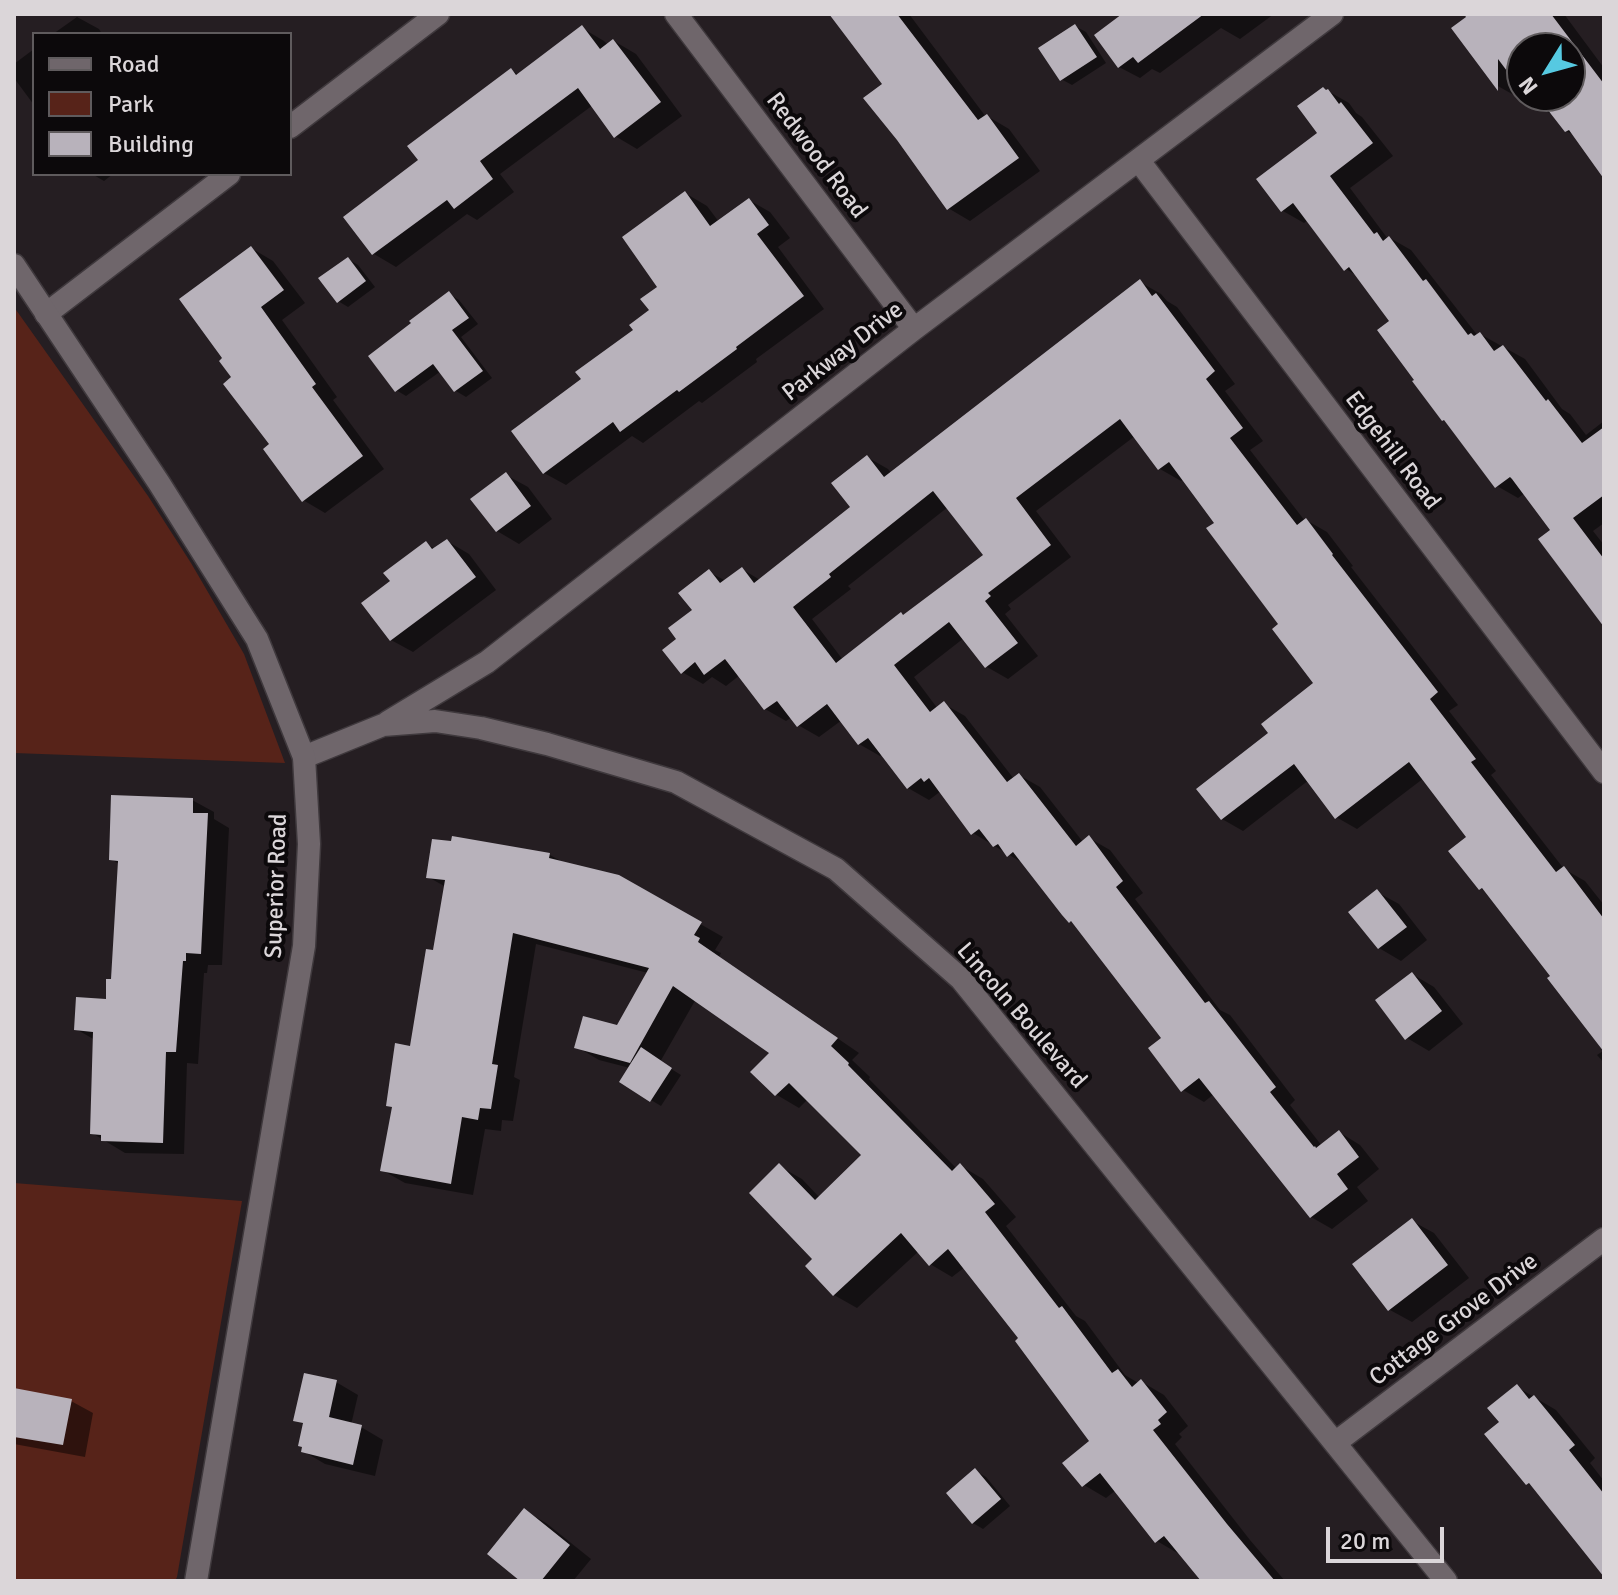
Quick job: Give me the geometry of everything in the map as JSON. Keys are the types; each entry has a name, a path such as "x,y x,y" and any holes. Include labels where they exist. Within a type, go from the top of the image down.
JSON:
{"street":[{"path":"292,125 438,14"},
{"name":"Redwood Road","path":"676,14 914,329"},
{"name":"Parkway Drive","path":"383,725 487,662 914,329 1332,14"},
{"name":"Edgehill Road","path":"1139,161 1604,772"},
{"path":"46,314 226,176"},
{"name":"Superior Road","path":"14,265 159,483 257,639 304,757 309,844 304,946 196,1581"},
{"name":"Lincoln Boulevard","path":"304,757 383,725 435,721 481,728 676,782 836,869 961,979 1446,1581"},
{"name":"Cottage Grove Drive","path":"1335,1443 1604,1239"}],"green space":[{"path":"14,307 148,496 191,563 244,654 285,763 14,753"},
{"path":"14,1183 242,1201 175,1581 14,1581"}],"building":[{"path":"829,14 897,14 978,120 987,114 1019,158 947,210 863,98 882,84"},
{"path":"1122,14 1204,14 1138,63 1133,57 1118,68 1094,35"},
{"path":"1464,14 1551,14 1565,32 1506,32 1506,70 1498,59 1498,91 1451,28 1466,17"},
{"path":"1075,24 1097,57 1060,81 1038,48"},
{"path":"582,25 600,49 613,39 661,102 614,138 578,88 480,161 493,179 454,209 447,200 372,255 343,217 418,160 407,146 511,68 516,75"},
{"path":"1586,60 1604,84 1604,179 1569,130 1565,132 1549,112 1586,112"},
{"path":"1323,87 1339,104 1341,102 1373,143 1330,176 1374,234 1377,232 1383,241 1389,236 1468,335 1471,333 1474,336 1480,332 1494,351 1503,345 1582,443 1604,427 1604,495 1573,518 1604,559 1604,627 1538,539 1550,530 1512,479 1510,477 1495,488 1412,381 1377,330 1389,321 1349,267 1344,271 1293,203 1281,212 1256,179 1317,133 1297,106"},
{"path":"685,191 710,226 749,198 769,225 757,234 804,296 679,392 677,390 620,432 613,422 543,474 511,431 581,379 575,372 633,330 629,325 649,310 640,299 657,287 622,237"},
{"path":"251,246 284,290 261,307 316,384 312,387 363,456 302,502 263,449 269,444 223,384 231,377 219,361 222,358 179,299"},
{"path":"348,257 366,281 337,303 318,278"},
{"path":"1140,279 1152,296 1156,293 1215,371 1206,379 1243,428 1230,438 1297,525 1306,518 1438,692 1430,699 1476,759 1471,762 1556,872 1564,866 1604,919 1604,1052 1482,888 1479,890 1448,851 1466,837 1409,762 1335,819 1294,764 1221,820 1196,789 1268,733 1261,724 1313,683 1272,629 1278,624 1206,528 1214,523 1169,462 1158,470 1120,419 1016,498 1051,545 988,593 991,596 985,601 1018,643 985,668 949,622 894,665 930,712 944,701 1007,782 1019,773 1076,846 1089,835 1123,881 1116,887 1205,1003 1209,1001 1276,1087 1270,1092 1314,1147 1339,1130 1359,1157 1337,1174 1348,1189 1310,1218 1199,1078 1181,1092 1148,1048 1161,1038 1071,921 1069,923 1062,915 1013,852 1007,857 998,844 993,847 979,829 971,835 929,778 924,782 921,778 907,789 868,738 858,745 827,704 797,727 777,701 764,710 725,659 704,675 695,662 681,674 662,650 676,639 668,628 692,610 678,593 709,569 720,583 742,567 754,583 850,507 831,483 867,455 884,477","holes":["933,491 983,555 903,615 901,612 836,663 793,607 831,577 829,574"]},
{"path":"449,291 469,318 452,330 483,371 454,392 433,364 395,392 368,356"},
{"path":"506,472 531,506 496,532 470,499"},
{"path":"447,539 476,577 390,641 361,603 390,581 383,573 426,541 432,549"},
{"path":"111,795 193,798 193,813 208,813 201,954 186,953 186,961 183,961 176,1052 166,1052 163,1143 101,1141 101,1135 90,1134 93,1032 74,1030 76,997 106,999 106,979 111,979 118,861 109,860"},
{"path":"452,836 550,853 549,858 619,875 702,922 694,935 700,938 698,942 838,1038 831,1046 848,1065 952,1171 960,1163 995,1204 985,1212 1112,1373 1118,1369 1132,1387 1141,1379 1167,1412 1158,1420 1161,1424 1153,1430 1275,1581 1201,1581 1164,1536 1155,1543 1100,1473 1082,1487 1062,1463 1089,1441 1015,1341 1018,1338 948,1249 929,1266 901,1233 833,1296 805,1266 812,1259 749,1193 779,1163 815,1200 861,1155 789,1083 775,1096 750,1072 769,1053 673,986 630,1063 574,1048 583,1016 617,1025 649,968 513,933 492,1064 498,1065 491,1109 480,1108 478,1120 462,1117 451,1184 380,1171 392,1107 386,1106 395,1043 410,1046 426,949 433,950 445,880 426,878 432,839 451,841"},
{"path":"1377,889 1407,927 1378,949 1348,912"},
{"path":"1412,972 1442,1011 1405,1040 1375,1000"},
{"path":"641,1047 672,1068 650,1102 619,1082"},
{"path":"1412,1218 1448,1265 1388,1311 1352,1264"},
{"path":"304,1373 337,1380 329,1417 362,1425 353,1465 301,1452 302,1447 298,1446 303,1423 293,1421"},
{"path":"1517,1384 1529,1399 1534,1395 1575,1445 1569,1450 1604,1494 1604,1577 1529,1483 1526,1485 1484,1434 1499,1422 1487,1408"},
{"path":"14,1388 72,1399 63,1445 14,1437"},
{"path":"975,1468 1001,1499 972,1524 946,1493"},
{"path":"524,1508 570,1545 541,1581 520,1581 487,1554"}]}
